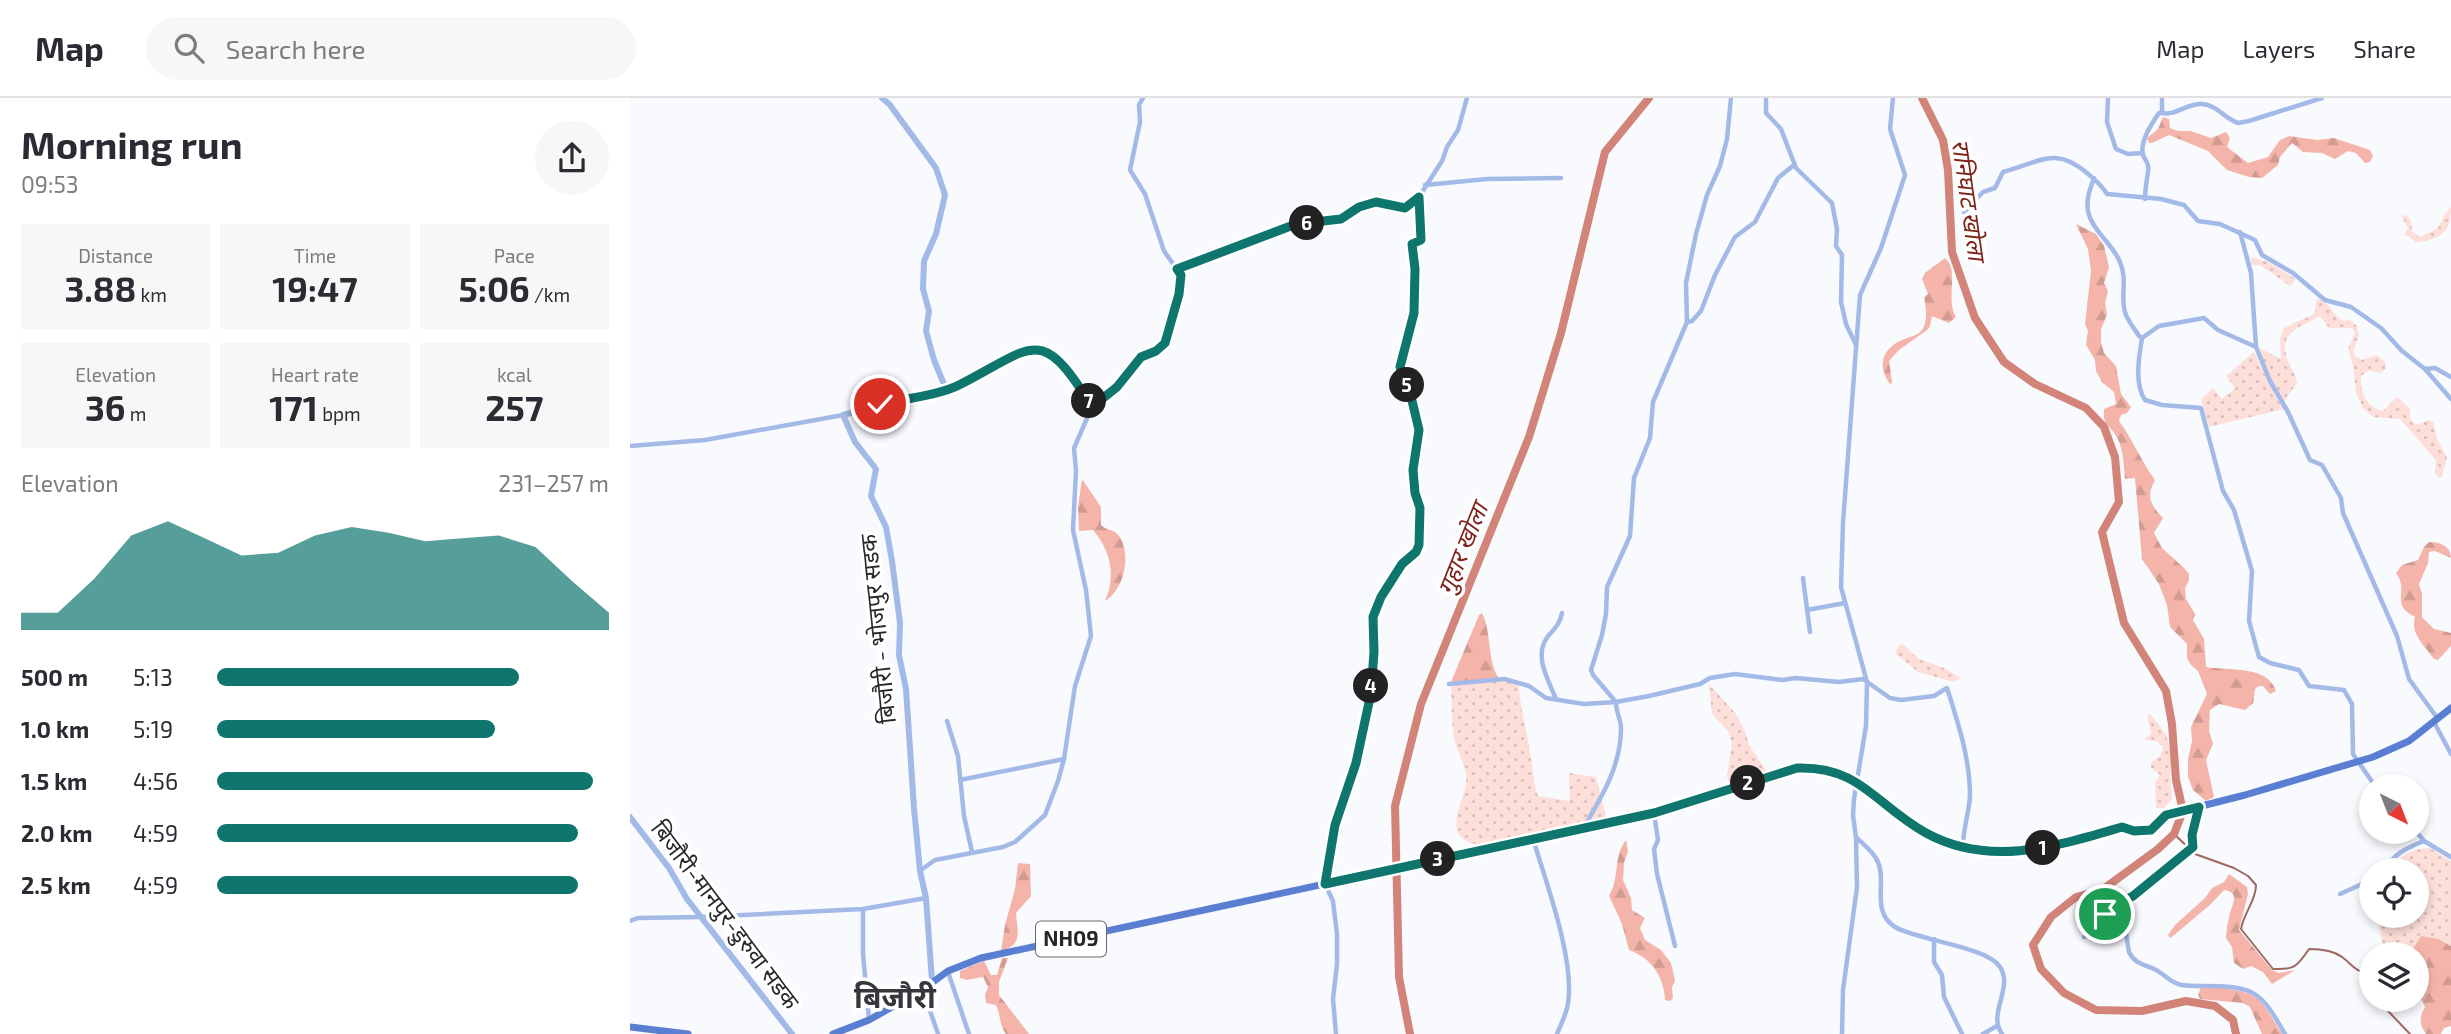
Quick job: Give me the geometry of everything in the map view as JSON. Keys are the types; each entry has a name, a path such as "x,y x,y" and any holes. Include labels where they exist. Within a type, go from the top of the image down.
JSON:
{"main road":[{"name":"NH09","path":"833,1034 869,1020 948,971 981,958 1654,813 1797,768 1818,768 1842,773 1857,781 1927,834 1992,853 2030,850 2065,844 2122,827 2134,831 2151,830 2166,815 2357,763 2402,745 2451,708"},
{"path":"630,1027 688,1034"}],"street":[{"path":"882,98 936,168 945,195 936,234 924,261 923,289 929,311 926,331 946,389"},
{"path":"920,871 935,860 1003,847 1015,842 1045,815 1064,759 1074,686 1091,636 1086,590 1073,530 1076,471 1073,448 1092,407 1117,387 1141,357 1156,351 1165,343 1179,294 1181,275 1164,251 1146,194 1130,170 1140,122 1139,105 1143,98"},
{"path":"1336,1034 1333,999 1338,934 1333,901 1325,884 1335,825 1356,763 1371,693 1373,617 1397,570 1416,552 1419,545 1420,508 1415,493 1413,470 1419,430 1409,388 1400,367 1414,313 1415,269 1412,244 1421,240 1419,197 1458,130 1467,98"},
{"path":"1584,828 1606,788 1621,745 1621,723 1616,712 1616,702 1593,676 1591,670 1606,614 1607,587 1630,536 1634,478 1650,438 1653,402 1687,322 1686,283 1707,195 1720,166 1727,138 1731,98"},
{"path":"1766,98 1766,113 1781,129 1794,164 1832,203 1837,229 1836,246 1842,255 1841,302 1846,324 1857,346"},
{"path":"1842,1034 1843,990 1857,887 1853,815 1866,726 1867,682 1841,587 1843,523 1860,295 1881,248 1905,175 1890,129 1893,98"},
{"path":"2108,98 2107,122 2116,149 2128,154 2143,153"},
{"path":"2162,98 2162,113"},
{"path":"2145,199 2149,168 2143,153 2146,135 2159,113 2171,113 2198,103 2217,109 2238,123 2322,98"},
{"path":"1964,212 1983,192 1995,188 2003,172 2050,158 2070,160 2101,183 2107,194 2161,199 2184,205 2198,221 2220,224 2255,240 2262,255 2292,273 2325,300 2358,311 2381,328 2402,351 2425,369 2451,399"},
{"path":"1687,322 1692,321 1701,311 1715,275 1735,237 1755,222 1778,178 1794,164"},
{"path":"1424,185 1487,179 1561,178"},
{"path":"2094,178 2087,197 2088,212 2120,261 2126,282 2124,309 2142,338 2139,371 2141,394 2144,400 2176,407 2201,408 2223,491 2234,510 2252,571 2249,621 2259,657 2270,663 2299,670 2309,686 2344,690 2352,704 2351,746 2357,763 2366,774"},
{"path":"1177,269 1296,224 1341,219 1359,207 1376,202 1405,208 1419,197"},
{"path":"2240,232 2251,273 2256,347 2262,365 2310,460 2322,465 2341,498 2343,513 2397,636 2409,680 2436,721 2451,754"},
{"path":"2142,338 2159,326 2204,318 2218,330 2256,347"},
{"path":"630,446 705,440 843,415 957,386 1000,361 1029,349 1042,349 1057,358 1092,407"},
{"path":"2425,369 2435,368 2451,377"},
{"name":"बिजौरी - भोजपुर सडक","path":"843,415 855,442 876,469 871,496 887,527 891,550 932,981"},
{"path":"1803,578 1810,632"},
{"path":"1807,610 1845,603"},
{"path":"1556,699 1540,662 1544,644 1560,621 1562,613"},
{"path":"1449,684 1504,679 1529,687 1546,698 1584,704 1616,702 1735,674 1782,680 1796,678 1839,682 1860,678 1875,685 1890,698 1901,700 1934,696 1947,688 1964,743 1970,795 1963,846"},
{"path":"947,721 958,756 964,816 972,852"},
{"path":"960,780 1064,759"},
{"path":"2084,937 2113,906 2145,887 2193,847 2192,835 2199,807"},
{"path":"1654,813 1657,874 1675,946"},
{"name":"बिजौरी-मानपुर-डुरुवा सडक","path":"630,817 702,917 792,1034"},
{"path":"1856,838 1877,861 1880,903 1886,919 1900,929 1991,958 2001,967 2001,999 1996,1015 1997,1026 2002,1034"},
{"path":"1533,839 1561,935 1567,967 1568,1004 1557,1034"},
{"path":"2393,858 2416,844"},
{"path":"2429,844 2451,856"},
{"path":"2340,894 2359,885"},
{"path":"630,921 638,918 863,908 926,898"},
{"path":"2121,903 2125,937 2133,959 2161,972 2175,983 2218,985 2256,995 2272,1012 2285,1034"},
{"path":"863,908 864,977 869,1020"},
{"path":"1934,939 1934,962 1942,975 1944,997 1962,1034"},
{"path":"948,971 969,1034"},
{"path":"922,989 938,1034"},
{"path":"1983,1034 1997,1026"}],"shaded area":[{"path":"2451,207 2449,223 2438,237 2416,242 2405,234 2408,228 2401,215 2407,216 2411,221 2412,231 2420,237 2438,228"},
{"path":"2251,257 2268,262 2296,279 2290,286 2260,265 2252,265"},
{"path":"2320,299 2340,319 2349,320 2356,325 2359,335 2353,352 2355,356 2362,360 2377,355 2385,362 2386,369 2380,373 2369,370 2361,376 2363,393 2368,403 2383,411 2397,397 2410,409 2410,418 2414,424 2428,420 2433,422 2438,441 2447,457 2442,477 2439,478 2435,473 2436,460 2400,419 2373,417 2363,408 2356,393 2348,349 2355,333 2352,328 2329,328 2320,316 2292,332 2285,351 2297,383 2284,402 2262,364 2259,348 2281,359 2280,337 2284,328 2314,314 2317,300"},
{"path":"2254,352 2284,409 2209,427 2201,399 2213,388 2222,399 2235,388 2226,376"},
{"path":"1901,643 1919,659 1944,668 1961,678 1953,682 1918,672 1895,652"},
{"path":"1499,678 1518,681 1538,796 1570,801 1569,773 1596,777 1607,820 1481,846 1460,836 1456,826 1466,774 1454,737 1451,682"},
{"path":"1709,684 1736,714 1749,745 1767,772 1730,786 1727,776 1732,744 1728,731 1712,714"},
{"path":"2150,714 2166,734 2172,759 2172,799 2164,808 2156,808 2155,783 2160,775 2151,768 2151,763 2161,755 2163,747 2157,741 2144,740 2151,733 2147,716"},
{"path":"2430,848 2451,861 2451,946 2438,939 2422,936 2418,942 2383,942 2380,928 2429,928 2429,858 2401,858"}],"green space":[{"path":"2163,117 2169,119 2170,128 2178,131 2191,131 2211,138 2226,132 2230,138 2227,147 2248,163 2268,157 2280,140 2289,136 2317,140 2334,138 2370,150 2373,156 2370,162 2365,163 2356,153 2348,151 2335,159 2322,153 2303,152 2292,143 2280,157 2278,165 2262,178 2249,177 2227,170 2208,151 2169,135 2149,143 2147,138 2158,129"},
{"path":"2076,224 2096,234 2104,246 2109,267 2104,283 2108,291 2105,303 2107,315 2101,329 2101,342 2104,353 2116,366 2121,394 2131,407 2127,413 2121,415 2119,421 2155,480 2150,496 2155,509 2163,518 2154,533 2162,548 2189,574 2185,588 2186,599 2195,614 2193,620 2204,639 2206,667 2256,673 2272,683 2276,691 2270,694 2263,686 2257,687 2253,703 2245,710 2219,704 2210,710 2209,731 2213,744 2206,760 2214,797 2206,801 2193,790 2188,777 2188,759 2192,741 2191,727 2207,694 2198,671 2187,658 2187,644 2170,627 2167,605 2159,584 2142,559 2135,478 2125,479 2120,444 2104,418 2104,409 2116,404 2114,392 2102,382 2096,371 2095,360 2086,345 2088,331 2085,324 2091,271 2088,249"},
{"path":"1945,258 1952,270 1952,301 1956,317 1949,323 1932,316 1927,330 1899,350 1889,361 1891,385 1884,372 1883,360 1889,348 1922,330 1926,318 1924,297 1928,294 1922,279 1925,273"},
{"path":"1082,479 1101,507 1101,525 1117,534 1125,553 1121,581 1112,596 1105,601 1111,573 1108,555 1093,530 1079,531 1078,507"},
{"path":"2429,542 2444,546 2449,550 2451,558 2435,551 2429,552 2428,563 2419,584 2422,617 2434,629 2451,633 2451,646 2438,660 2434,659 2416,634 2415,617 2403,607 2400,580 2396,573 2402,565 2418,560"},
{"path":"1482,613 1495,672 1499,678 1451,682 1479,615"},
{"path":"1626,840 1628,851 1623,880 1631,898 1632,910 1645,918 1640,928 1645,940 1661,950 1671,963 1675,980 1672,987 1673,998 1670,1001 1665,1000 1662,983 1655,969 1644,958 1629,950 1622,924 1609,896 1619,853"},
{"path":"1018,863 1030,864 1031,896 1016,913 1016,941 1001,951 1015,889"},
{"path":"2229,874 2247,887 2248,894 2239,930 2272,970 2279,973 2295,970 2272,984 2263,972 2251,966 2243,969 2234,963 2232,947 2226,938 2234,898 2229,891 2224,890 2173,936 2170,938 2168,935 2212,888 2224,882"},
{"path":"2421,936 2438,939 2451,946 2451,1026 2444,1028 2441,1034 2426,1034 2421,1024 2423,1012 2429,1012 2429,942 2417,942"},
{"path":"1002,958 1008,958 999,982 999,995 1029,1034 1006,1034 996,1005 986,1003 988,987 983,977 967,980 960,978 960,971 984,961 991,975 997,975"},
{"path":"2201,987 2232,990 2255,997 2282,1034 2262,1034 2250,1007 2243,1003 2200,999 2198,995"}],"waterway":[{"name":"गुहार खोला","path":"1410,1034 1399,977 1395,806 1421,704 1529,437 1561,333 1605,152 1649,98"},
{"name":"रानिघाट खोला","path":"1922,98 1943,140 1948,170 1952,252 1975,318 2004,362 2035,384 2086,408 2104,427 2115,457 2119,502 2102,532 2124,623 2166,691 2172,724 2176,780 2183,811 2174,834 2102,890 2076,897 2051,917 2033,945 2041,969 2064,993 2096,1010 2142,1011 2186,1001 2215,1006 2233,1020 2236,1034"},
{"path":"2174,834 2195,854 2234,868 2248,876 2256,885 2241,929 2273,969 2294,966 2309,949 2313,949 2335,953 2359,970"},
{"path":"2389,1012 2410,1034"}],"district":[{"name":"बिजौरी","path":"895,998"}],"route":[{"path":"880,404 957,386 1000,361 1029,349 1042,349 1057,358 1067,369 1092,407 1117,387 1141,357 1156,351 1165,343 1179,294 1181,275 1177,269 1296,224 1341,219 1359,207 1376,202 1405,208 1419,197 1421,240 1412,244 1415,269 1414,313 1400,367 1401,375 1409,388 1419,430 1413,470 1415,493 1420,508 1419,545 1416,552 1402,564 1381,597 1373,617 1371,693 1356,763 1335,825 1325,884 1654,813 1797,768 1818,768 1842,773 1857,781 1927,834 1955,845 1992,853 2015,853 2065,844 2122,827 2134,831 2151,830 2166,815 2199,807 2192,835 2193,847 2133,896 2113,906 2105,914"}]}
